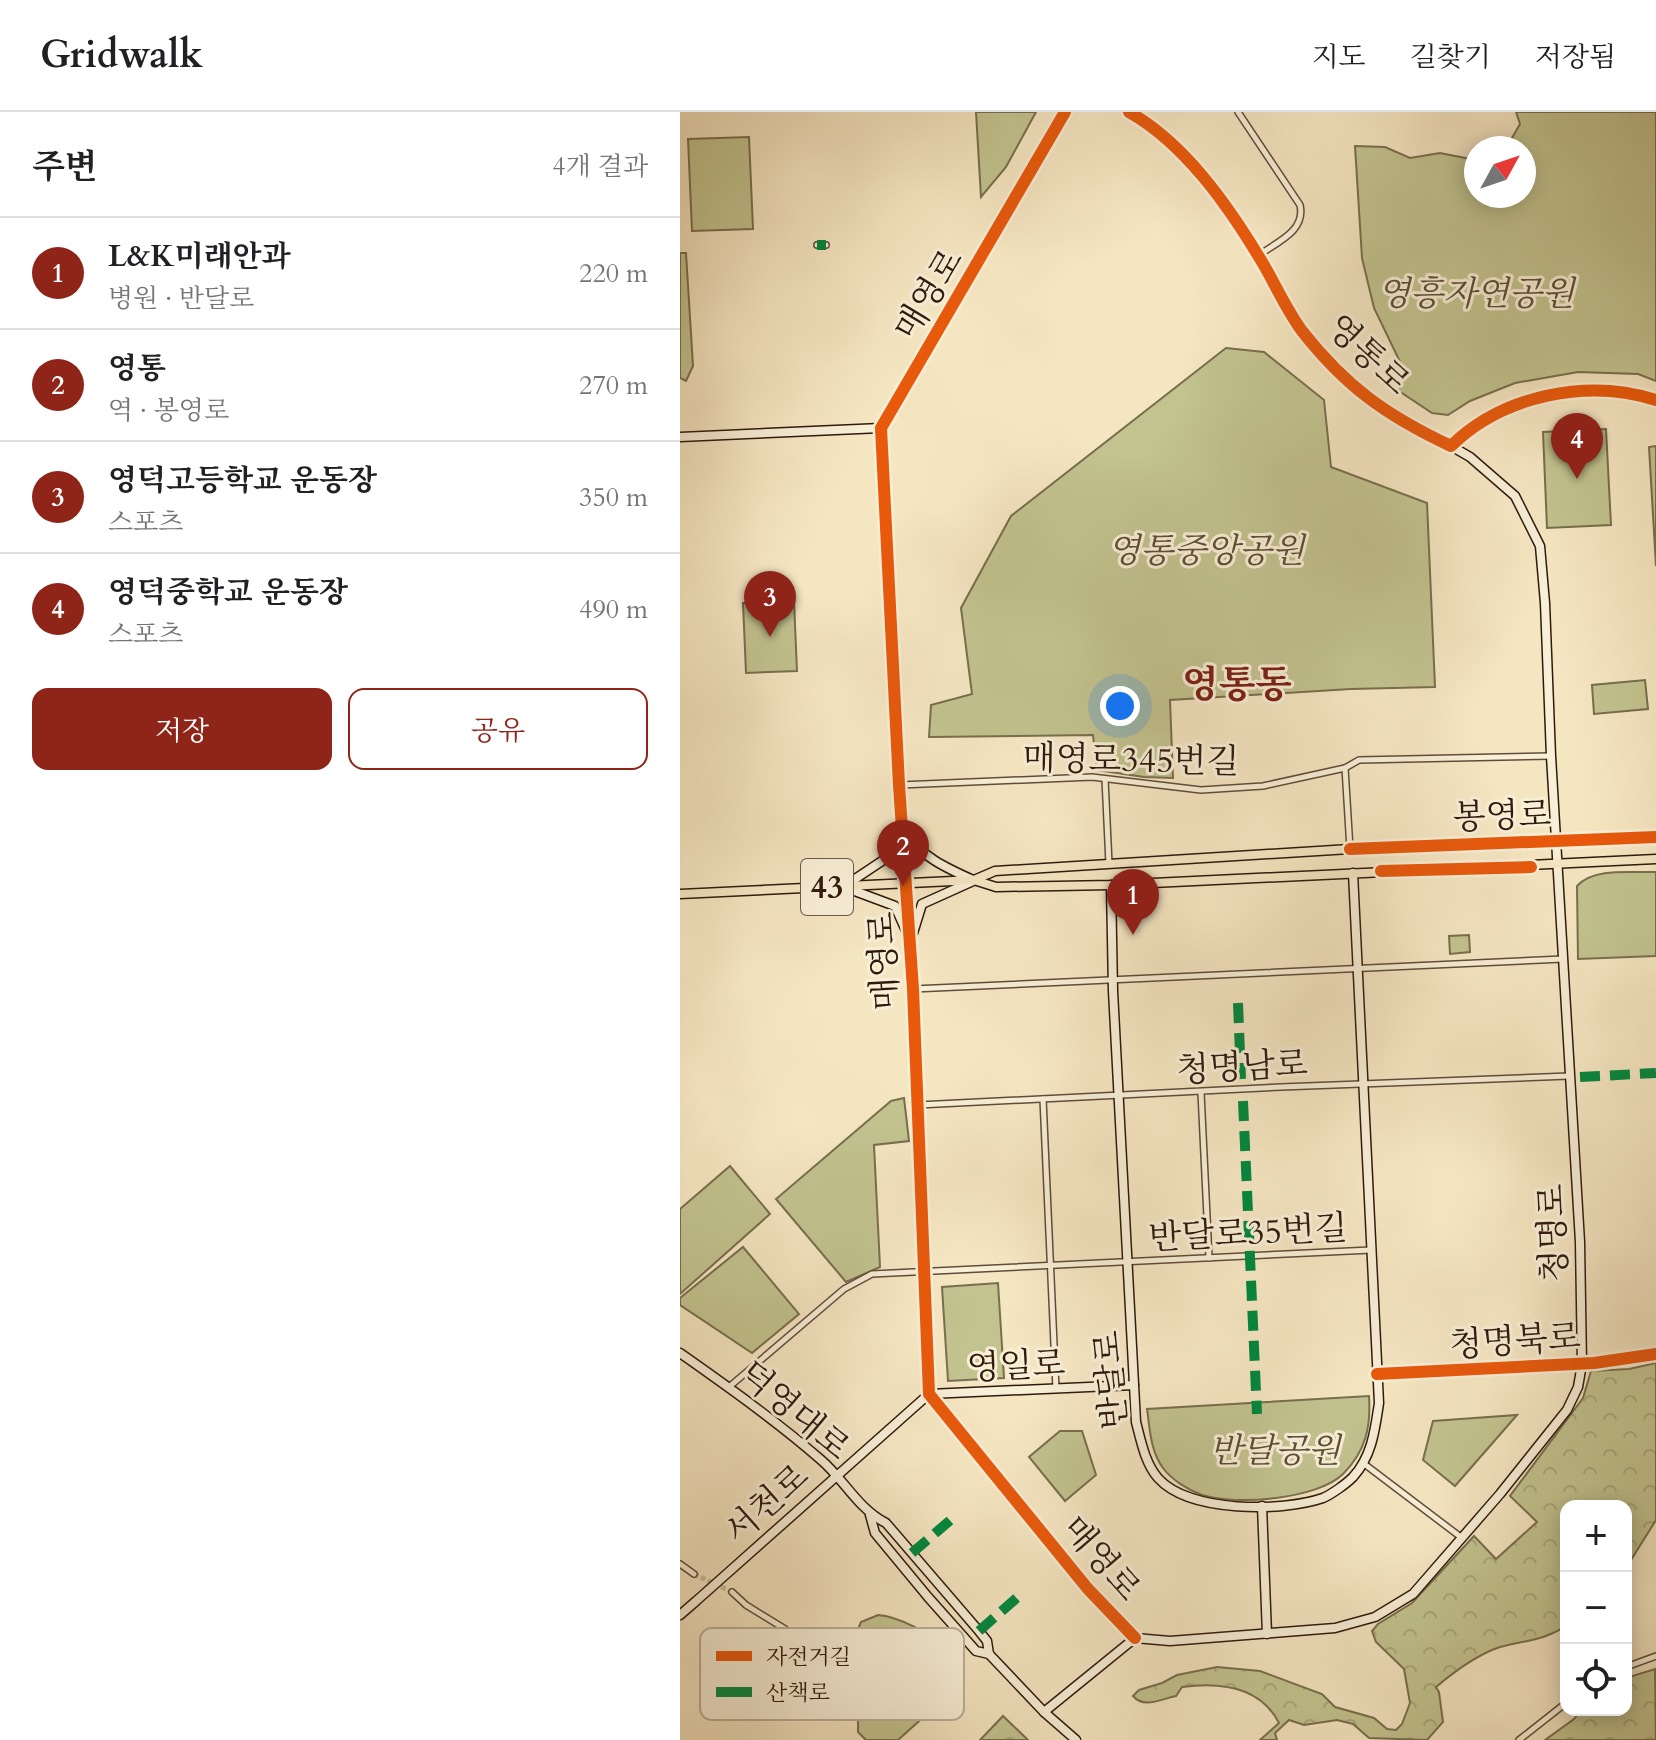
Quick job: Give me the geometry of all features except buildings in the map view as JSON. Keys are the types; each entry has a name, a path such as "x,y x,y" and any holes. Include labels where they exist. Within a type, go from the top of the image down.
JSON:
{"main road":[{"name":"봉영로","path":"974,880 995,871 1350,849 1656,837"},
{"name":"봉영로","path":"680,894 974,880 996,887 1111,885 1656,859"}],"street":[{"name":"매영로","path":"1065,112 881,428 913,989 929,1394 1088,1589 1135,1638"},
{"name":"영통로","path":"1129,112 1189,160 1205,178 1258,256 1297,323 1340,373 1380,408 1451,446"},
{"path":"1238,112 1300,205 1302,215 1300,225 1258,256"},
{"path":"817,245 826,245"},
{"path":"1451,446 1464,433 1500,410 1539,397 1583,391 1628,391 1656,400"},
{"path":"680,437 881,428"},
{"name":"청명로","path":"1135,1638 1170,1641 1267,1634 1335,1628 1375,1617 1413,1594 1567,1410 1578,1387 1582,1364 1580,1242 1540,546 1515,496 1470,457 1451,446"},
{"name":"매영로345번길","path":"899,785 1092,777 1201,790 1263,786 1345,768 1359,760 1551,756"},
{"path":"1345,768 1350,849"},
{"path":"1105,779 1109,865"},
{"path":"843,887 891,855 903,832 916,848 935,863 974,880"},
{"name":"반달로","path":"1111,885 1113,980 1136,1422 1143,1452 1159,1479 1184,1496 1218,1507 1262,1506 1295,1504 1325,1497 1351,1478 1363,1463 1375,1431 1379,1403 1353,873"},
{"path":"910,942 922,904 974,880"},
{"path":"843,887 895,906 910,942"},
{"path":"913,989 1563,959"},
{"name":"청명남로","path":"918,1105 1569,1076"},
{"path":"1201,1093 1209,1258"},
{"path":"1043,1099 1056,1389"},
{"name":"반달로35번길","path":"729,1387 850,1284 872,1274 1371,1250"},
{"name":"덕영대로","path":"680,1353 729,1387 822,1461 870,1515 886,1523 987,1641 989,1654"},
{"name":"청명북로","path":"1377,1374 1582,1364 1656,1354"},
{"name":"영일로","path":"836,1476 929,1394 1134,1385"},
{"path":"1363,1463 1462,1538"},
{"name":"서천로","path":"680,1615 836,1476"},
{"path":"1262,1506 1267,1634"},
{"name":"덕영대로","path":"870,1515 875,1533 956,1628"},
{"path":"680,1564 694,1574"},
{"path":"732,1592 746,1605 783,1628"},
{"name":"덕영대로","path":"964,1638 976,1651 989,1654 1044,1712 1076,1740"},
{"path":"1044,1712 1135,1638"},
{"path":"1632,1665 1656,1656"},
{"path":"1519,1740 1560,1708"}],"green space":[{"path":"976,112 1036,112 1006,167 981,197"},
{"name":"영흥자연공원","path":"1516,112 1656,112 1656,381 1638,374 1578,372 1515,383 1470,401 1448,415 1432,413 1399,391 1402,366 1374,308 1362,258 1355,146 1385,147 1410,158 1440,153 1464,158 1464,208 1536,208 1536,136 1513,136 1520,124"},
{"path":"749,137 753,229 692,231 688,139"},
{"path":"680,253 686,253 693,366 686,381 680,378"},
{"name":"영통중앙공원","path":"1226,348 1264,352 1324,400 1331,467 1427,503 1435,687 1170,700 1173,778 1097,770 1093,735 929,737 931,705 972,694 961,608 1011,516"},
{"path":"1606,429 1611,525 1547,528 1543,432"},
{"path":"1656,446 1656,566 1649,447"},
{"path":"794,601 797,671 746,673 743,603"},
{"path":"1645,680 1648,709 1594,714 1592,685"},
{"path":"1656,872 1656,956 1578,959 1577,886 1603,873"},
{"path":"1469,935 1470,952 1450,954 1449,936"},
{"path":"904,1098 909,1141 874,1145 880,1267 846,1282 776,1199 891,1101"},
{"path":"730,1166 770,1214 680,1294 680,1209"},
{"path":"743,1247 799,1314 752,1353 680,1305 680,1298"},
{"path":"998,1283 1004,1378 948,1381 942,1287"},
{"path":"1656,1363 1656,1520 1632,1558 1632,1500 1560,1500 1560,1630 1491,1650 1443,1681 1436,1687 1443,1722 1427,1740 1369,1738 1353,1724 1337,1720 1304,1725 1289,1720 1275,1733 1277,1740 1260,1740 1279,1723 1261,1701 1237,1689 1210,1685 1182,1687 1176,1696 1147,1703 1133,1696 1139,1690 1177,1675 1217,1667 1260,1671 1322,1694 1335,1707 1374,1718 1387,1729 1396,1730 1402,1724 1410,1703 1404,1669 1376,1642 1372,1631 1412,1603 1474,1536 1496,1559 1537,1522 1510,1496 1583,1398 1591,1371 1629,1369"},
{"name":"반달공원","path":"1369,1396 1369,1418 1362,1447 1343,1474 1331,1483 1296,1495 1255,1500 1202,1495 1171,1477 1155,1454 1147,1409"},
{"path":"1517,1415 1455,1486 1423,1460 1433,1421"},
{"path":"1060,1431 1082,1431 1096,1475 1065,1501 1029,1457"},
{"path":"878,1615 916,1628 858,1628 861,1622"},
{"path":"1655,1669 1656,1740 1545,1740 1576,1716 1632,1716 1632,1676"},
{"path":"1003,1716 1028,1740 980,1740"},
{"path":"858,1720 920,1720 898,1740 866,1740 858,1732"}],"tunnel":[{"path":"694,1574 732,1592"}],"marked path":[{"path":"817,245 826,245"},
{"path":"1238,1003 1241,1079"},
{"path":"1580,1077 1656,1073"},
{"path":"1243,1101 1257,1414"},
{"path":"912,1553 954,1517"},
{"path":"979,1631 1020,1595"}],"cycle path":[{"path":"1065,112 881,428 913,989 929,1394 1088,1589 1135,1638"},
{"path":"1129,112 1168,140 1203,176 1233,216 1296,322 1318,351 1369,398 1407,423 1451,446 1495,414 1548,396 1575,391 1603,391 1656,400"},
{"path":"1350,849 1656,837"},
{"path":"1381,871 1531,867"},
{"path":"1377,1374 1594,1363 1656,1354"}],"place":[{"name":"영덕중학교 운동장","path":"1577,479"},
{"name":"영덕고등학교 운동장","path":"770,637"},
{"name":"영통","path":"903,886"},
{"name":"L&K미래안과","path":"1133,935"}],"district":[{"name":"영통동","path":"1237,684"}]}
